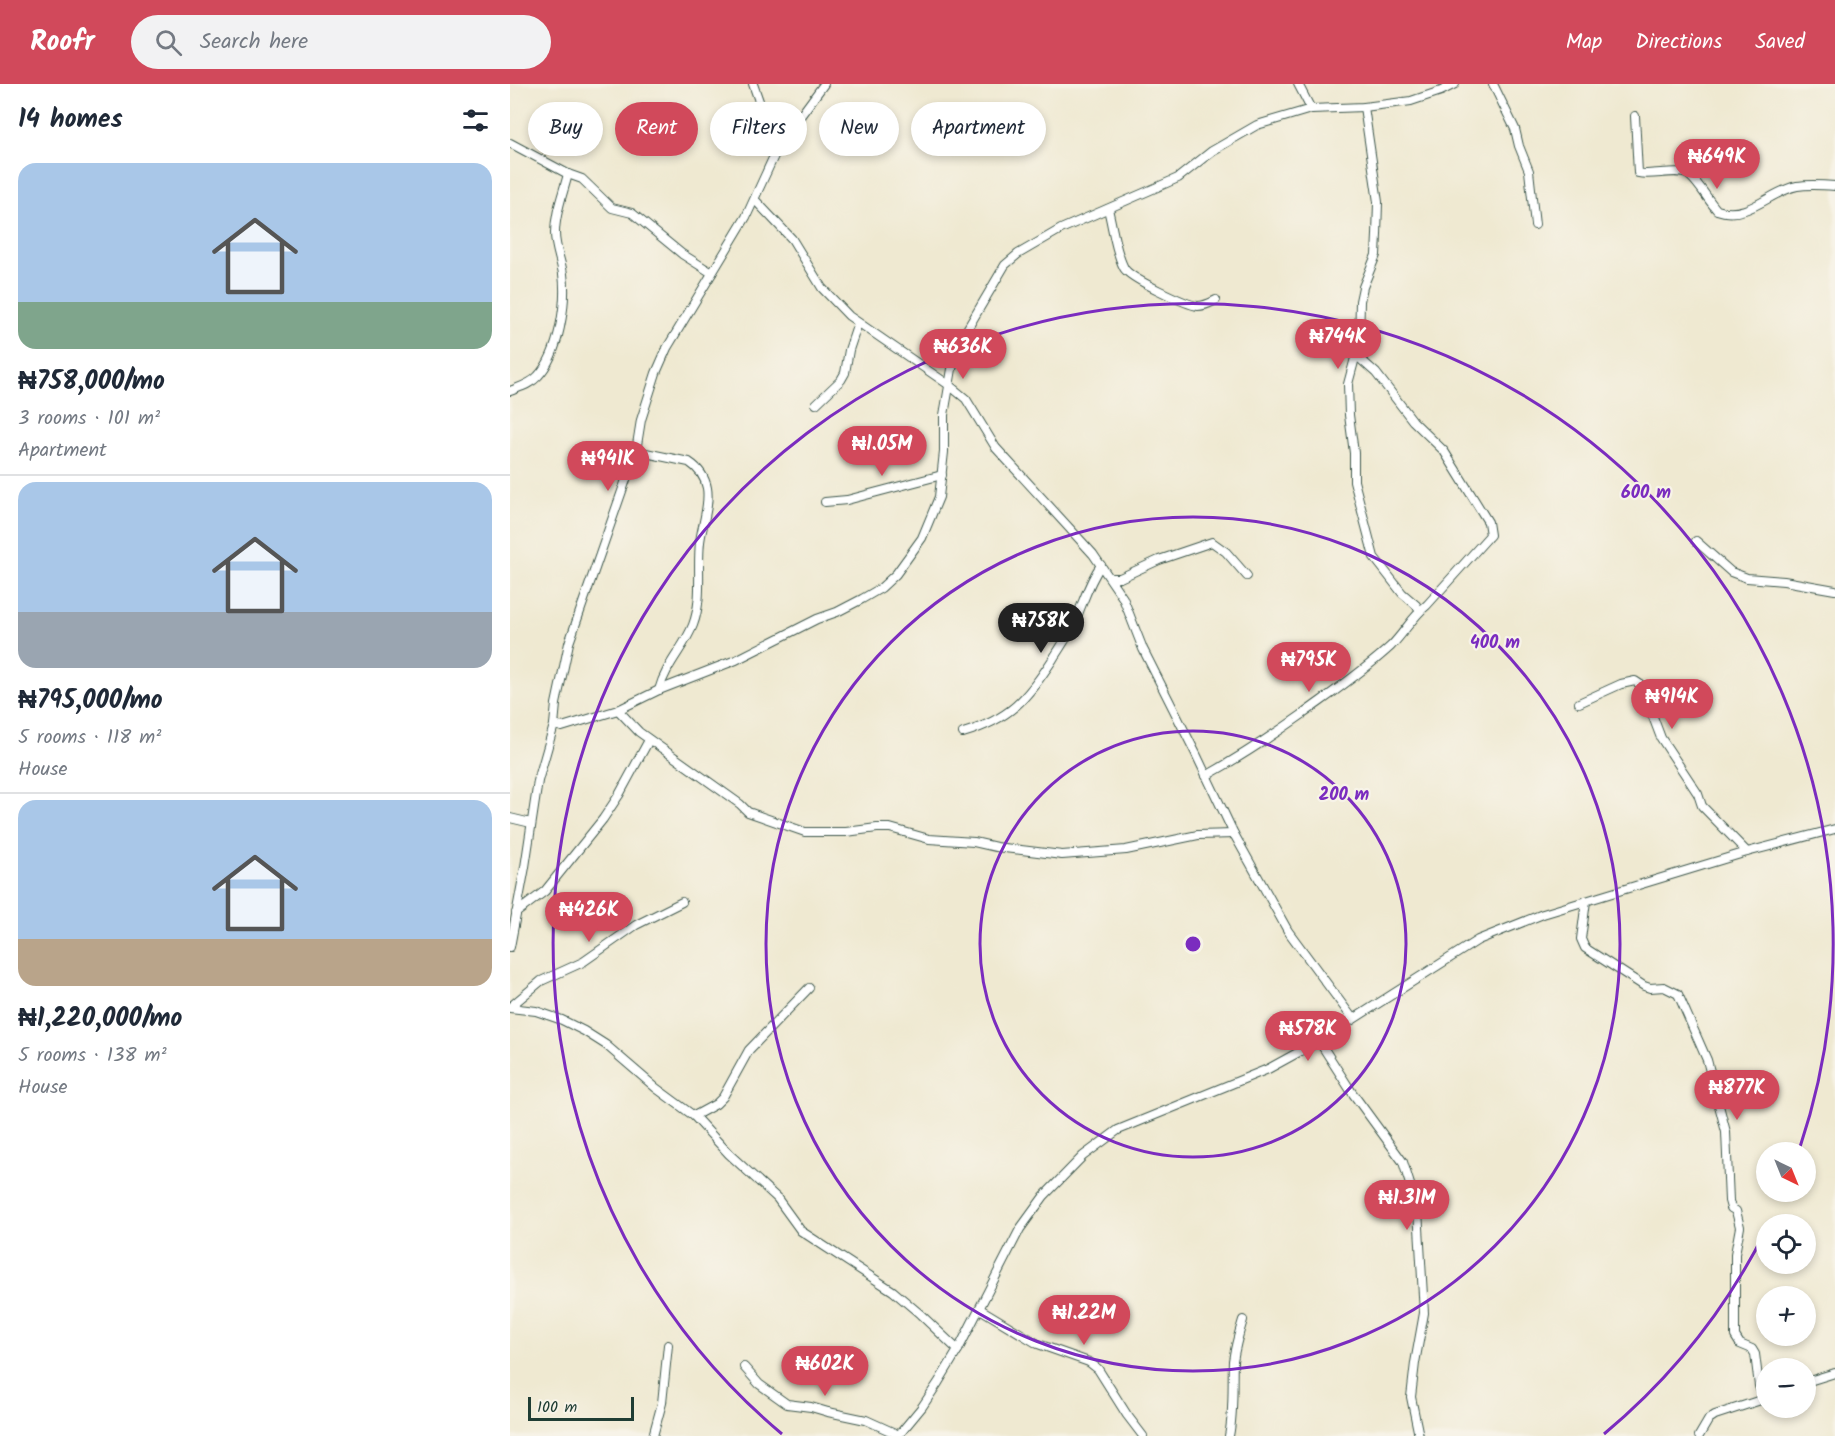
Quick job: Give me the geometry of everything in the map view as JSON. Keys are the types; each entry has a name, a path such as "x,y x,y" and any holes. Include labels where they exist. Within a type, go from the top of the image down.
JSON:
{"street":[{"path":"753,84 759,102"},
{"path":"807,107 824,84"},
{"path":"1298,84 1311,109"},
{"path":"554,725 562,727 618,710 659,690 736,660 817,619 837,612 881,588 909,558 922,538 939,497 944,415 959,343 1005,265 1034,243 1178,178 1212,151 1257,125 1311,109 1364,107 1411,101 1455,84"},
{"path":"1493,84 1515,129 1529,171 1535,225"},
{"path":"1364,107 1378,202 1376,255 1363,287 1357,356 1348,384 1347,397 1353,435 1354,481 1374,557 1395,586 1419,610"},
{"path":"1635,116 1638,173 1648,175 1684,172 1690,176 1717,210 1730,212 1761,205 1784,190 1797,186 1835,186"},
{"path":"510,144 582,179 612,208 632,213 682,254 712,273"},
{"path":"510,947 538,781 554,725 555,704 569,643 636,450 641,420 656,373 667,348 755,200 774,156"},
{"path":"510,391 530,383 538,376 549,358 560,328 563,275 555,243 555,223 568,174"},
{"path":"755,200 796,245 822,288 858,323 950,385 966,399 996,448 1038,496 1072,529 1111,578 1123,598 1143,649 1234,834 1288,931 1353,1019"},
{"path":"1108,209 1120,258 1127,273 1197,306 1216,300"},
{"path":"816,404 841,380 845,373 858,323"},
{"path":"1206,776 1264,741 1346,683 1392,645 1412,623 1419,610 1427,605 1490,535 1490,527 1444,451 1413,422 1376,373 1357,356"},
{"path":"636,450 689,462 702,475 707,490 699,545 696,614 689,634 662,680 659,690"},
{"path":"825,502 847,500 942,475"},
{"path":"1696,541 1731,572 1747,578 1784,581 1835,590"},
{"path":"1111,578 1120,578 1160,560 1212,542 1226,552 1247,576"},
{"path":"963,733 982,727 1015,707 1028,696 1071,629 1091,579 1101,565"},
{"path":"1579,703 1622,684 1635,681 1641,686 1667,749 1698,794 1702,806 1747,852"},
{"path":"618,710 649,740 748,812 805,832 846,832 891,828 929,839 966,841 996,847 1073,855 1126,850 1188,836 1234,834"},
{"path":"516,913 545,891 603,819 649,740"},
{"path":"510,818 531,823"},
{"path":"744,1367 759,1384 787,1404 811,1407 866,1420 898,1435 922,1407 958,1350 1020,1229 1044,1196 1083,1156 1118,1130 1268,1069 1319,1041 1478,940 1543,914 1747,852 1835,829"},
{"path":"1586,901 1581,939 1585,948 1644,986 1664,987 1678,994 1683,1000 1707,1060 1726,1132 1729,1201 1731,1208 1736,1211 1740,1227 1735,1254 1735,1336 1740,1344 1752,1349 1756,1362"},
{"path":"510,1007 541,981 583,962 636,925 682,902"},
{"path":"694,1116 716,1104 723,1097 749,1050 809,988"},
{"path":"510,1007 536,1011 562,1020 606,1045 656,1088 694,1116 729,1154 777,1198 801,1231 814,1242 893,1291 958,1350"},
{"path":"1319,1041 1351,1091 1403,1162 1418,1210 1424,1313 1411,1397 1419,1436"},
{"path":"980,1309 1038,1344 1089,1362 1098,1369 1143,1436"},
{"path":"1230,1436 1233,1361 1243,1320"},
{"path":"653,1436 662,1403 668,1345"},
{"path":"1816,1379 1835,1373"},
{"path":"1699,1436 1714,1415 1756,1401"}]}
